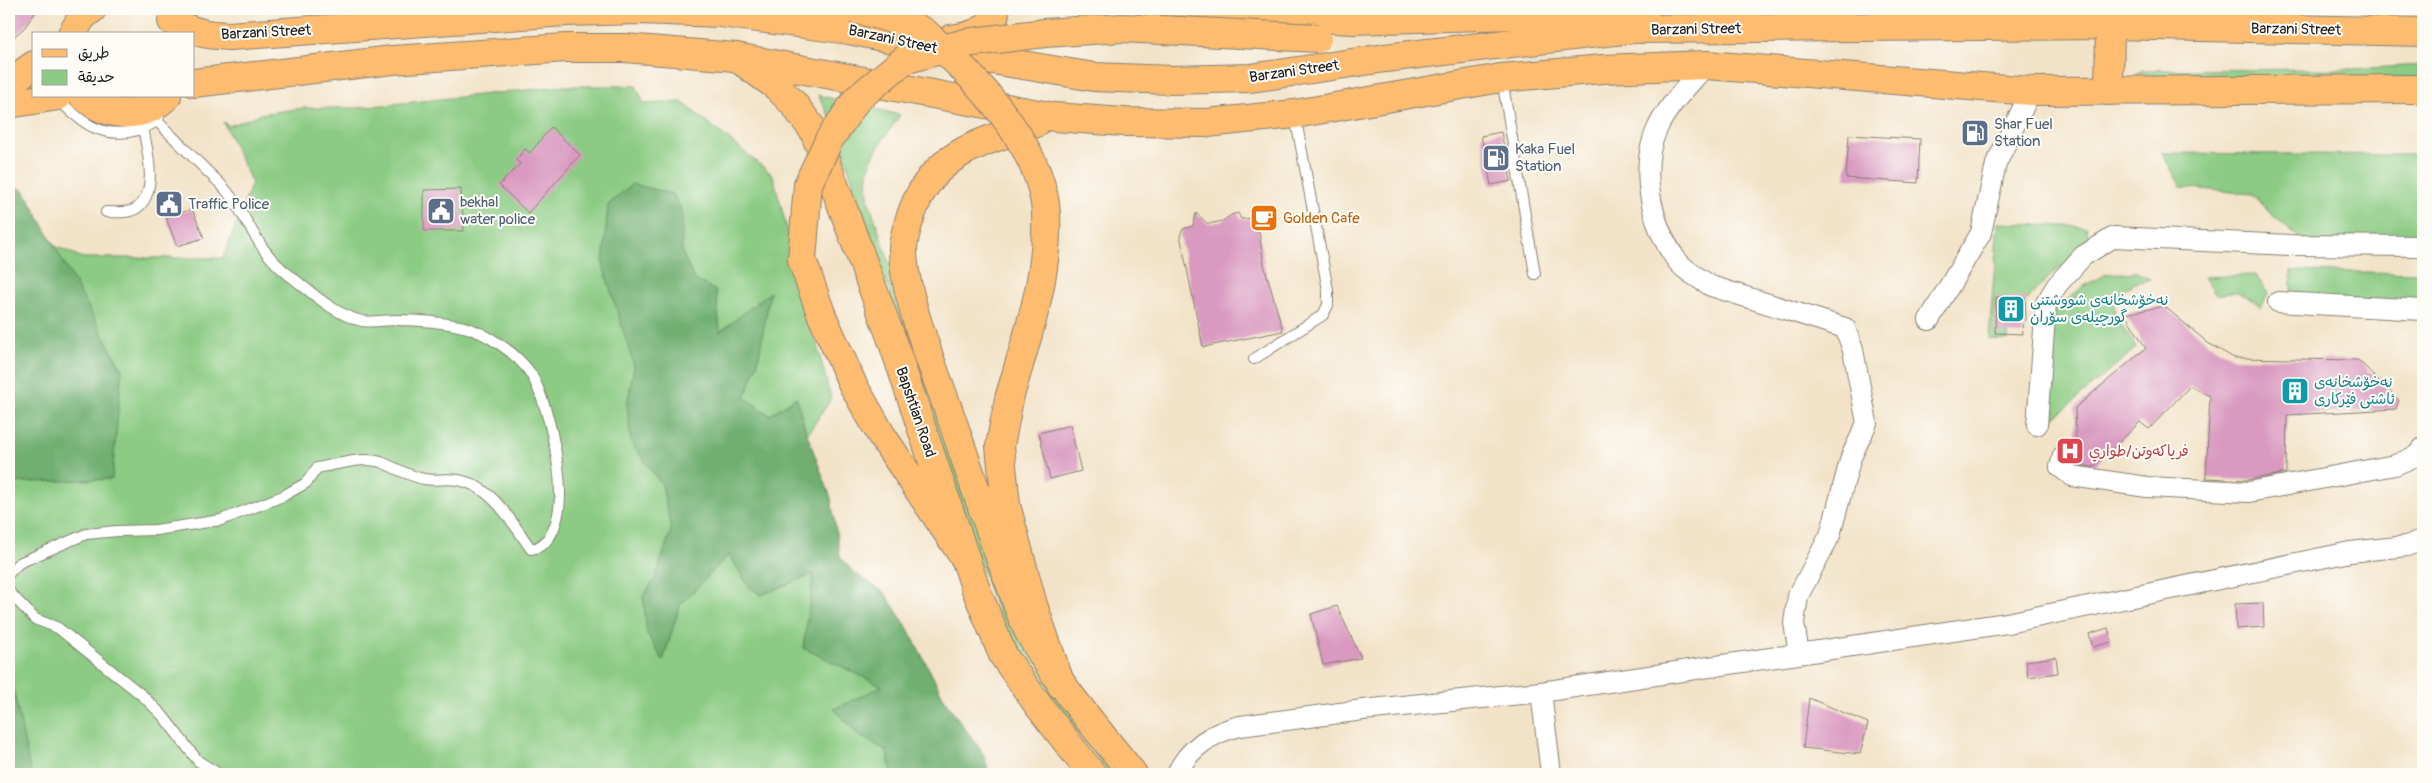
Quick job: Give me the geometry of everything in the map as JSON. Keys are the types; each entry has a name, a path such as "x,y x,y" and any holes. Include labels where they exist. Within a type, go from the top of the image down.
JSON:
{"main road":[{"path":"293,31 319,21 385,9"},
{"path":"852,9 869,12 924,32 976,80 1010,125 1038,171 1046,214 1041,288 1009,399 1000,446 1006,505 1033,606 1061,685"},
{"path":"1153,9 1352,20 1653,11 1688,16 1721,28"},
{"name":"Barzani Street","path":"170,21 188,30 229,36 565,12 639,10 720,13 849,30 993,60 1094,77 1171,80 1251,78 1385,58 1632,29 2110,25 2422,32"},
{"path":"897,40 931,41 957,38 974,33 998,14"},
{"path":"2109,91 2110,25"},
{"path":"966,560 882,436 853,385 822,316 802,260 808,184 829,140 857,99 904,60 965,43 1045,33 1122,28 1317,38 1632,29"},
{"path":"195,83 393,60 564,48 645,49 736,57 1054,117 1124,122 1207,123 1295,114 1502,78 1603,69 1706,65 2032,91 2422,89"},
{"name":"Bapshtian Road","path":"736,57 782,92 793,103 814,131 892,340 966,560 1004,655 1038,706 1092,774"},
{"path":"9,83 32,66"},
{"path":"9,104 45,98"},
{"path":"87,98 103,110 129,114 163,105"},
{"name":"Bapshtian Road","path":"1054,117 972,145 949,159 932,176 920,192 910,220 903,249 910,290 921,329 991,536 1030,634 1061,685 1132,774"}],"street":[{"path":"1706,65 1669,110 1657,130 1650,154 1649,184 1653,212 1664,236 1676,258 1692,274 1712,286 1845,328 1853,350 1863,395 1867,423 1846,473 1839,507 1830,535 1798,596 1794,623 1799,654"},
{"path":"1929,320 1981,233 1996,164 2032,91"},
{"path":"2037,425 2046,303 2057,285 2083,256 2114,237 2291,245 2423,246"},
{"path":"2278,302 2423,310"},
{"path":"2062,456 2060,468 2072,476 2147,487 2249,492 2394,465 2416,456 2423,448"},
{"path":"1177,774 1194,749 1204,741 1228,729 1363,710 1541,692 2007,624 2340,554 2407,546 2423,539"},
{"path":"1541,692 1551,774"}],"lane":[{"path":"1502,78 1535,274"},
{"path":"9,573 19,563 86,534 156,530 221,520 284,496 306,483 317,468 353,460 379,462 426,480 469,482 498,503 531,549 538,548 555,528 560,507 561,478 553,437 530,374 506,349 489,337 465,327 429,321 363,321 344,314 324,302 271,260 259,246 229,193 163,105 142,128 126,133 95,129 70,112 59,98"},
{"path":"1254,359 1323,315 1328,305 1328,290 1295,114"},
{"path":"106,212 125,212 136,209 142,203 148,189 151,167 142,128"},
{"path":"9,592 34,619 58,628 143,696 163,716 198,761 219,774"}],"path":[{"path":"2422,32 2422,89"}],"green space":[{"path":"2423,65 2423,77 2217,80 2137,74 2142,70 2352,69"},
{"path":"565,86 636,86 644,104 682,102 773,175 831,399 790,460 937,774 9,774 9,226 83,258 223,258 252,183 223,122 229,126 261,114 303,108 355,108"},
{"path":"818,95 900,115 879,146 870,165 867,188 869,202 955,457 1122,774 1110,774 1032,676 1012,643 988,587 834,125"},
{"path":"2162,153 2423,155 2423,248 2308,246 2269,212 2253,194 2181,187"},
{"path":"632,184 673,194 682,211 682,252 694,279 716,291 720,332 770,292 758,362 745,398 770,415 796,397 805,429 831,498 840,556 853,572 885,593 911,634 946,702 984,755 989,774 892,774 887,751 860,736 834,709 882,686 803,648 814,574 761,595 749,587 729,555 680,605 663,661 647,634 643,596 655,579 671,530 662,485 631,442 627,405 634,366 603,265 608,205"},
{"path":"9,186 24,190 122,369 112,479 9,483"},
{"path":"1998,223 2087,227 2088,242 2041,285 2008,319 2008,340 1989,339"},
{"path":"2291,271 2423,273 2423,315 2293,312"},
{"path":"2136,272 2150,279 2132,284 2114,298 2114,312 2136,348 2045,426 2048,317 2082,287 2106,274"},
{"path":"2256,275 2268,294 2261,308 2240,294 2215,294 2204,277"},
{"path":"9,668 31,774 9,774"}],"building":[{"path":"9,9 38,9 24,28 9,41"},
{"path":"551,127 580,155 528,213 499,185 520,164 516,160 525,149 530,153"},
{"name":"Kaka Fuel Station","path":"1501,132 1511,181 1491,185 1481,136"},
{"path":"1849,135 1920,139 1918,183 1846,178"},
{"path":"461,189 464,231 424,231 424,190"},
{"path":"192,209 204,238 177,246 166,218"},
{"path":"1196,213 1208,224 1223,221 1231,215 1238,213 1241,219 1257,218 1264,265 1283,331 1203,347 1180,235 1183,229 1193,226"},
{"name":"نەخۆشخانەی شووشتنی گورچیلەی سۆران","path":"1996,297 2025,297 2026,320 2022,325 2023,334 1995,333"},
{"name":"نەخۆشخانەی ئاشتی فێرکاری","path":"2164,306 2208,343 2234,358 2358,360 2399,400 2396,409 2287,415 2286,473 2248,480 2206,478 2210,396 2190,386 2149,429 2140,422 2093,467 2077,465 2075,408 2146,348 2125,314"},
{"path":"1070,425 1081,471 1050,479 1039,433"},
{"path":"2263,603 2264,627 2236,629 2235,604"},
{"path":"1337,606 1361,658 1323,665 1311,614"},
{"path":"2108,628 2112,642 2093,647 2089,634"},
{"path":"2056,657 2058,673 2028,677 2026,661"},
{"path":"1809,698 1868,723 1860,754 1803,748"}],"place":[{"name":"Shar Fuel Station","path":"1975,133"},
{"name":"Kaka Fuel Station","path":"1496,158"},
{"name":"Traffic Police","path":"169,204"},
{"name":"bekhal water police","path":"441,211"},
{"name":"Golden Cafe","path":"1264,218"},
{"name":"نەخۆشخانەی شووشتنی گورچیلەی سۆران","path":"2011,309"},
{"name":"نەخۆشخانەی ئاشتی فێرکاری","path":"2295,391"},
{"name":"فریاکەوتن/طواري","path":"2070,451"}]}
